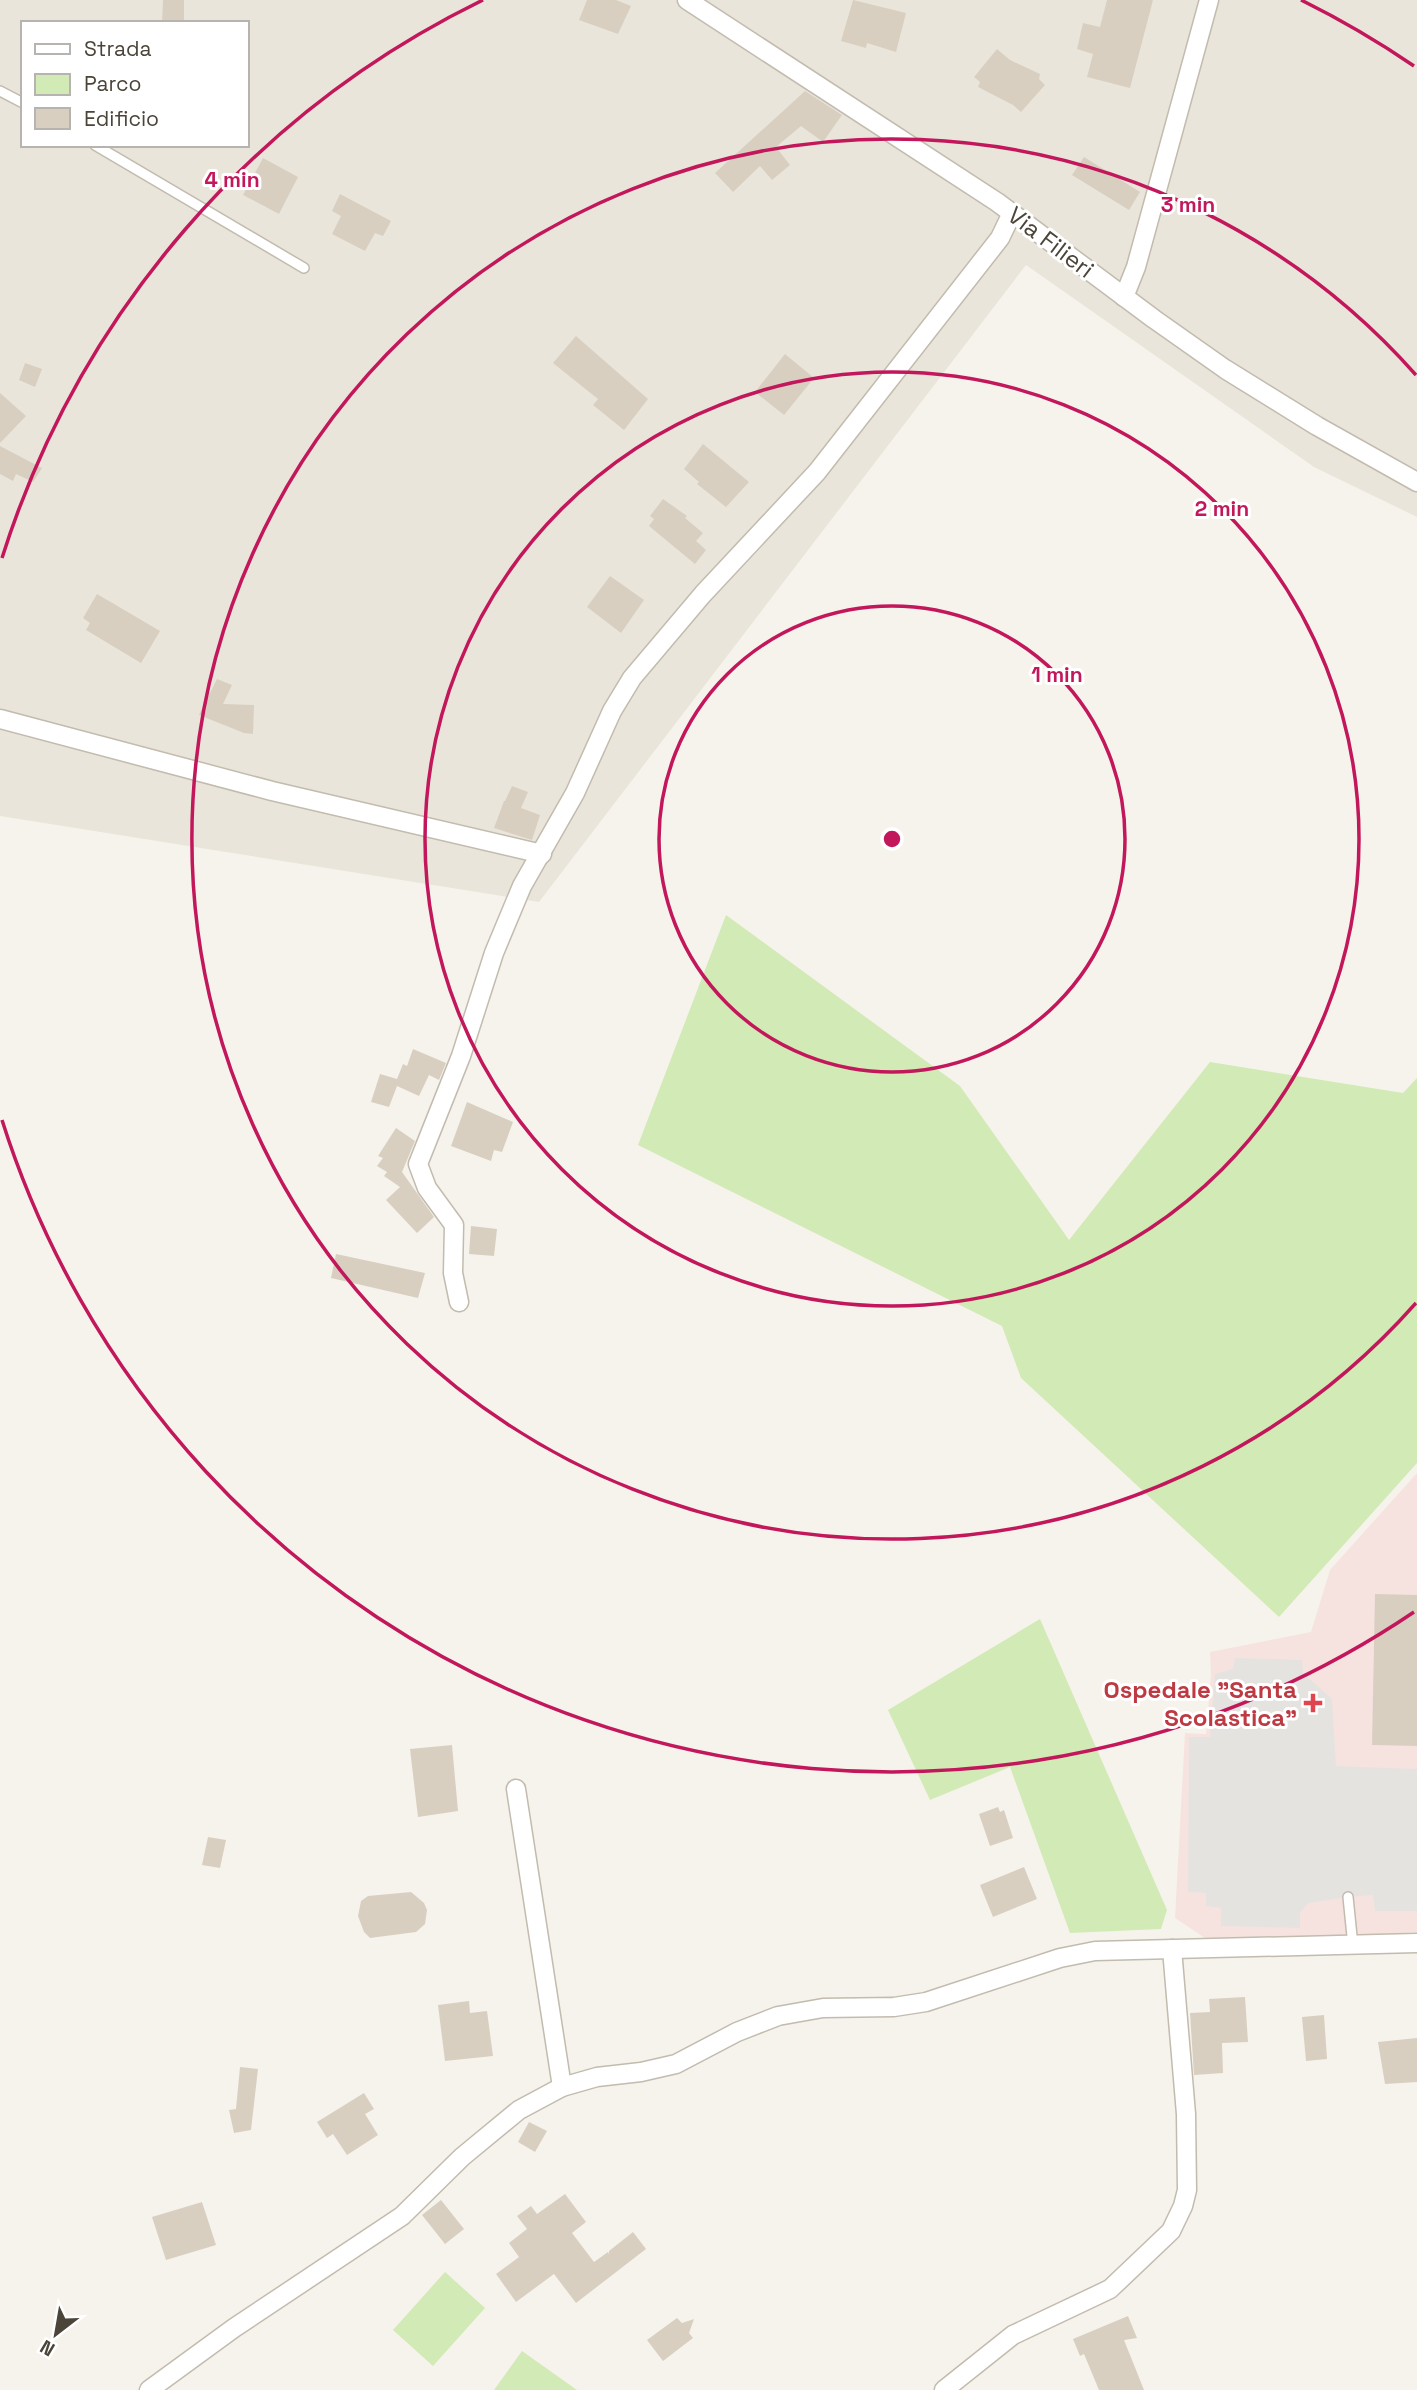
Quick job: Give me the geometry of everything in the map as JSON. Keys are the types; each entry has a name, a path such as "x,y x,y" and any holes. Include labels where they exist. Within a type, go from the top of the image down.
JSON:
{"street":[{"name":"Via Filieri","path":"687,0 1012,213 1225,369 1317,426 1417,482"},
{"path":"1124,297 1136,267 1209,0"},
{"path":"458,1302 453,1273 454,1225 427,1188 418,1164 461,1056 494,953 522,886 575,793 612,711 632,678 703,594 817,472 1000,238 1012,213"},
{"path":"0,719 272,791 542,854"},
{"path":"516,1789 562,2087"},
{"path":"149,2390 234,2328 402,2216 462,2157 519,2110 562,2087 597,2077 641,2072 676,2064 737,2032 778,2016 823,2008 894,2007 926,2002 1060,1958 1094,1951 1417,1943"},
{"path":"944,2390 1013,2334 1110,2289 1171,2231 1187,2190 1186,2114 1172,1949"}],"lane":[{"path":"0,91 21,102"},
{"path":"98,147 304,268"},
{"path":"1348,1897 1353,1946"}],"shaded area":[{"path":"0,0 1417,0 1417,517 1314,467 1026,265 539,902 0,816"},
{"name":"Ospedale \"Santa Scolastica\"","path":"1417,1473 1417,1932 1329,1938 1205,1938 1175,1918 1185,1733 1206,1734 1210,1652 1311,1632 1330,1570"},
{"path":"1235,1658 1302,1660 1303,1673 1332,1699 1336,1766 1417,1769 1417,1911 1375,1911 1373,1895 1308,1903 1300,1913 1300,1928 1221,1926 1221,1908 1206,1906 1206,1893 1188,1892 1189,1737 1210,1737 1215,1674 1233,1669"}],"green space":[{"path":"726,915 960,1086 1069,1240 1210,1062 1403,1093 1417,1078 1417,1463 1279,1617 1021,1378 1002,1326 638,1145"},
{"path":"1040,1619 1167,1910 1161,1929 1070,1933 1010,1767 930,1800 888,1710"},
{"path":"445,2272 485,2308 433,2366 393,2330"},
{"path":"522,2351 577,2390 494,2390"}],"building":[{"path":"163,0 184,0 184,21 162,21"},
{"path":"587,0 616,0 631,6 618,34 579,20"},
{"path":"853,0 906,13 896,52 867,43 866,48 841,41"},
{"path":"1107,0 1153,0 1130,88 1087,77 1093,54 1077,49 1083,23 1100,27"},
{"path":"997,49 1010,60 1040,74 1039,79 1045,85 1021,112 978,87 980,82 974,77"},
{"path":"805,91 842,115 823,142 801,126 776,147 790,165 772,180 760,166 733,192 715,173"},
{"path":"1084,157 1140,192 1129,210 1072,175"},
{"path":"263,158 298,177 279,214 243,195"},
{"path":"340,194 391,221 383,236 375,233 365,251 332,234 341,216 332,211"},
{"path":"576,336 648,399 624,430 593,405 598,399 553,363"},
{"path":"785,354 814,378 784,415 755,392"},
{"path":"25,363 42,369 35,387 19,380"},
{"path":"0,393 26,416 0,443"},
{"path":"703,444 749,482 726,507 697,484 699,482 684,469"},
{"path":"0,446 42,468 33,482 16,474 13,481 0,474"},
{"path":"663,499 687,516 685,518 703,533 696,541 706,550 695,564 649,526 654,519 650,516"},
{"path":"610,576 644,600 621,633 587,607"},
{"path":"97,594 160,631 141,663 86,630 90,623 83,618"},
{"path":"217,679 232,685 223,704 254,705 253,734 199,715"},
{"path":"512,786 528,792 521,808 540,815 532,840 494,828"},
{"path":"413,1049 446,1063 439,1080 429,1075 419,1096 397,1086 389,1107 371,1102 380,1074 397,1079 403,1064 407,1066"},
{"path":"467,1102 513,1122 502,1152 494,1150 491,1161 451,1146"},
{"path":"396,1128 415,1141 402,1172 434,1217 417,1233 386,1200 400,1187 384,1176 387,1172 377,1166 383,1158 378,1156"},
{"path":"471,1226 497,1229 494,1256 469,1254"},
{"path":"336,1254 425,1273 418,1298 331,1278"},
{"path":"1375,1594 1417,1595 1417,1746 1372,1745"},
{"path":"452,1745 458,1811 418,1817 410,1749"},
{"path":"998,1807 1000,1812 1004,1810 1013,1838 990,1846 979,1814"},
{"path":"208,1837 226,1840 220,1868 202,1865"},
{"path":"1024,1867 1037,1899 993,1917 980,1885"},
{"path":"411,1892 424,1903 427,1910 425,1924 416,1932 370,1938 364,1932 358,1916 361,1901 368,1896"},
{"path":"1245,1997 1248,2042 1222,2043 1223,2073 1194,2075 1190,2013 1210,2012 1209,1999"},
{"path":"469,2001 470,2013 487,2011 493,2056 445,2061 438,2005"},
{"path":"1324,2015 1327,2059 1306,2061 1302,2017"},
{"path":"1417,2038 1417,2082 1385,2084 1378,2042"},
{"path":"240,2067 258,2069 251,2130 234,2133 229,2110 236,2109"},
{"path":"364,2093 374,2109 365,2114 378,2135 347,2155 333,2134 327,2138 317,2122"},
{"path":"529,2122 547,2131 535,2152 518,2142"},
{"path":"565,2194 586,2222 572,2233 594,2262 608,2252 609,2254 609,2251 633,2232 646,2249 576,2303 554,2274 516,2302 496,2274 519,2257 509,2243 527,2229 517,2216 531,2206 537,2214"},
{"path":"441,2200 464,2229 445,2244 422,2215"},
{"path":"202,2202 216,2245 166,2260 152,2217"},
{"path":"1128,2316 1137,2338 1124,2340 1144,2390 1099,2390 1084,2354 1080,2356 1073,2339"},
{"path":"677,2318 682,2323 694,2319 689,2333 693,2338 663,2361 647,2340"}],"place":[{"name":"Ospedale \"Santa Scolastica\"","path":"1313,1703"}]}
